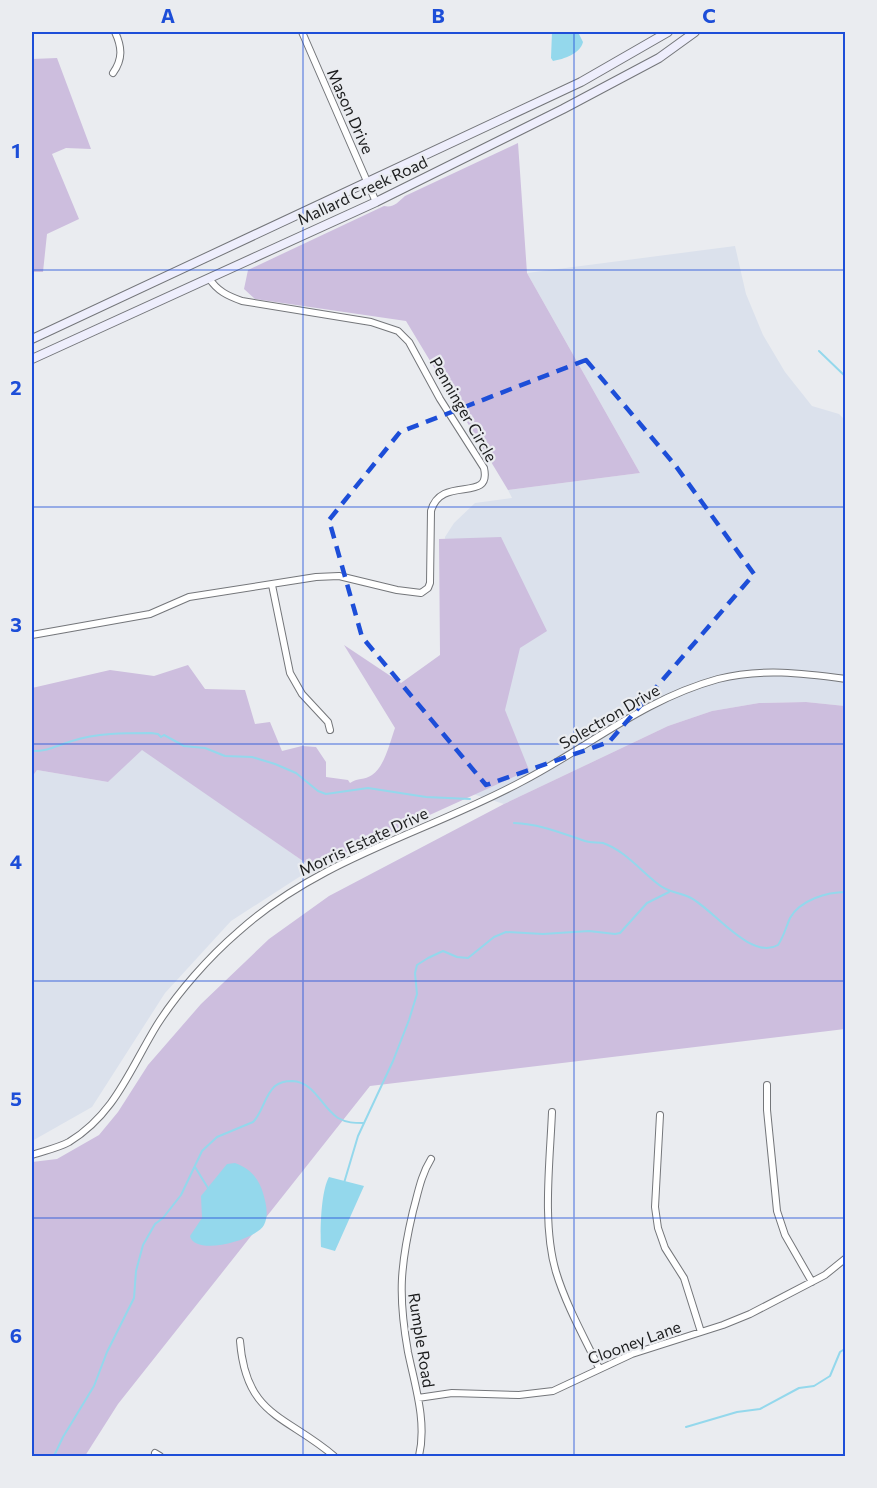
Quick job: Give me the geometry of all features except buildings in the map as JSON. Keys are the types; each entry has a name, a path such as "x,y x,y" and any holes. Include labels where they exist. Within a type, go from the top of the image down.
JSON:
{"main road":[{"name":"Mallard Creek Road","path":"32,339 581,81 668,32"},
{"name":"Mallard Creek Road","path":"32,359 376,202 563,109 658,58 695,32"}],"street":[{"path":"113,73 119,63 122,49 116,32"},
{"name":"Mason Drive","path":"302,32 376,202"},
{"name":"Penninger Circle","path":"32,635 150,614 189,597 328,576 351,578 415,593 425,591 430,583 432,571 431,511 433,504 446,491 480,486 484,478 484,468 440,399 419,357 403,335 390,327 371,322 242,301 224,294 209,278"},
{"path":"272,585 290,674 302,694 328,722 330,730"},
{"name":"Solectron Drive","path":"498,794 548,768 632,714 700,685 744,674 780,671 846,679"},
{"name":"Morris Estate Drive","path":"32,1155 67,1143 95,1123 111,1104 158,1023 201,968 238,931 289,892 339,864 498,794"},
{"path":"767,1085 767,1110 777,1211 785,1235 812,1282"},
{"path":"552,1112 549,1214 551,1249 563,1290 599,1368"},
{"path":"660,1115 655,1207 658,1228 665,1248 684,1278 701,1332"},
{"name":"Rumple Road","path":"419,1456 422,1429 403,1320 400,1280 421,1181 431,1159"},
{"name":"Clooney Lane","path":"418,1398 452,1393 519,1395 553,1391 632,1354 750,1314 825,1275 846,1258"},
{"path":"240,1341 244,1368 256,1395 276,1417 334,1456"}],"highlighted area":[{"path":"586,360 675,465 754,574 609,742 486,785 362,637 329,520 400,432"}],"shaded area":[{"path":"57,58 91,149 66,148 52,154 79,219 47,234 43,272 32,272 32,59"},
{"path":"518,143 527,273 640,473 508,490 406,321 255,299 244,289 248,270 384,206 393,205 405,196"},
{"path":"735,246 746,294 763,335 785,372 812,406 839,414 845,420 845,706 806,702 759,703 712,711 668,726 504,804 445,785 448,610 445,537 454,523 475,503 512,498 508,490 640,473 527,273"},
{"path":"501,537 547,631 520,648 505,710 529,770 313,868 142,750 108,782 37,770 32,777 32,688 110,670 154,676 188,665 205,689 245,690 255,724 270,722 282,751 302,746 316,747 326,762 326,777 348,780 350,783 369,777 377,771 384,760 395,728 344,645 401,683 440,655 439,539"},
{"path":"806,702 845,706 845,1029 370,1086 118,1404 85,1456 32,1456 32,1162 57,1159 99,1135 118,1112 148,1065 201,1004 269,939 329,896 504,804 668,726 712,711 759,703"},
{"path":"142,749 313,868 231,921 165,993 92,1107 32,1141 32,777 37,770 108,782"}],"water":[{"path":"552,32 578,32 583,42 575,53 553,61 551,58"},
{"path":"235,1163 253,1174 259,1183 266,1209 264,1225 250,1236 226,1244 214,1246 194,1242 190,1236 202,1218 201,1196 227,1164"},
{"path":"329,1177 364,1186 335,1251 321,1247 323,1201"}],"waterway":[{"path":"819,351 846,377"},
{"path":"32,751 48,749 91,736 151,733 161,737 164,735 184,746 205,748 225,756 252,757 275,764 296,773 318,791 326,794 368,788 426,797 470,799"},
{"path":"514,823 542,827 585,841 611,846 662,887 691,898 733,932 756,946 767,948 778,945 790,918 800,906 823,895 846,892"},
{"path":"344,1183 358,1136 393,1061 409,1020 417,994 415,973 417,965 443,951 457,957 468,958 494,937 506,932 620,933 647,903 669,892"},
{"path":"54,1456 94,1386 107,1352 134,1298 136,1271 143,1245 155,1224 163,1218 181,1195 202,1151 217,1137 253,1122 271,1090 285,1082 300,1082 312,1090 338,1118 344,1121 364,1123"},
{"path":"195,1167 208,1188"},
{"path":"686,1427 737,1412 760,1409 799,1388 814,1386 830,1376 840,1352 846,1348"}]}
